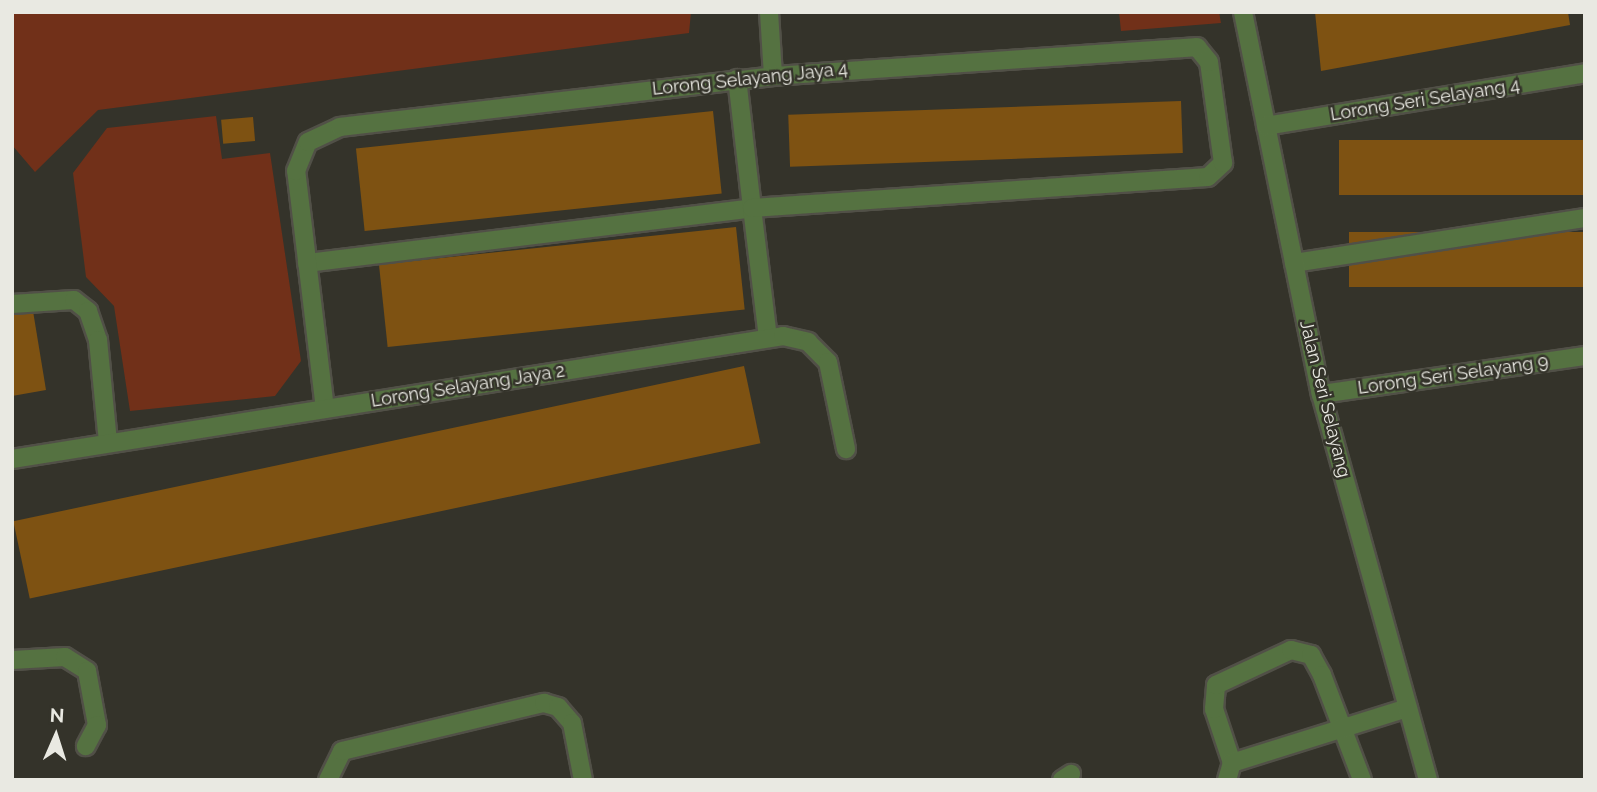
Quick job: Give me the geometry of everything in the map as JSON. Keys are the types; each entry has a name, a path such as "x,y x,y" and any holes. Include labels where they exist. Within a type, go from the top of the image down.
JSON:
{"street":[{"path":"769,12 774,76"},
{"name":"Jalan Seri Selayang","path":"1243,12 1321,394 1428,780"},
{"name":"Lorong Selayang Jaya 4","path":"307,263 296,171 308,142 340,127 774,76 1197,47 1209,62 1223,163 1208,177 752,208"},
{"name":"Lorong Seri Selayang 4","path":"1266,126 1585,74"},
{"path":"737,79 768,338"},
{"path":"325,409 307,263 752,208"},
{"path":"1294,263 1585,218"},
{"path":"12,304 74,300 88,310 98,340 108,442"},
{"name":"Lorong Selayang Jaya 2","path":"12,459 768,338 808,342 828,362 846,449"},
{"name":"Lorong Seri Selayang 9","path":"1321,394 1585,356"},
{"path":"1362,780 1342,728 1311,655 1291,650 1216,685 1214,709 1229,771 1342,728 1408,708"},
{"path":"12,660 65,657 87,671 97,726 86,746"},
{"path":"328,780 342,751 544,703 558,706 572,723 583,780"}],"shaded area":[{"path":"12,12 691,12 689,33 98,110 35,172 12,145"},
{"path":"1119,12 1219,12 1221,23 1121,31"},
{"path":"216,116 222,159 270,153 301,361 275,396 130,411 114,306 86,277 73,173 107,128"}],"building":[{"path":"1315,12 1568,12 1570,25 1321,71"},
{"path":"1181,101 1183,153 790,167 788,115"},
{"path":"713,111 722,194 365,231 356,149"},
{"path":"253,117 255,141 223,144 221,120"},
{"path":"1339,140 1585,140 1585,195 1339,195"},
{"path":"736,227 745,310 388,347 379,265"},
{"path":"1349,232 1585,232 1585,287 1349,287"},
{"path":"33,311 46,390 12,396 12,314"},
{"path":"744,366 760,443 30,599 13,521"}]}
